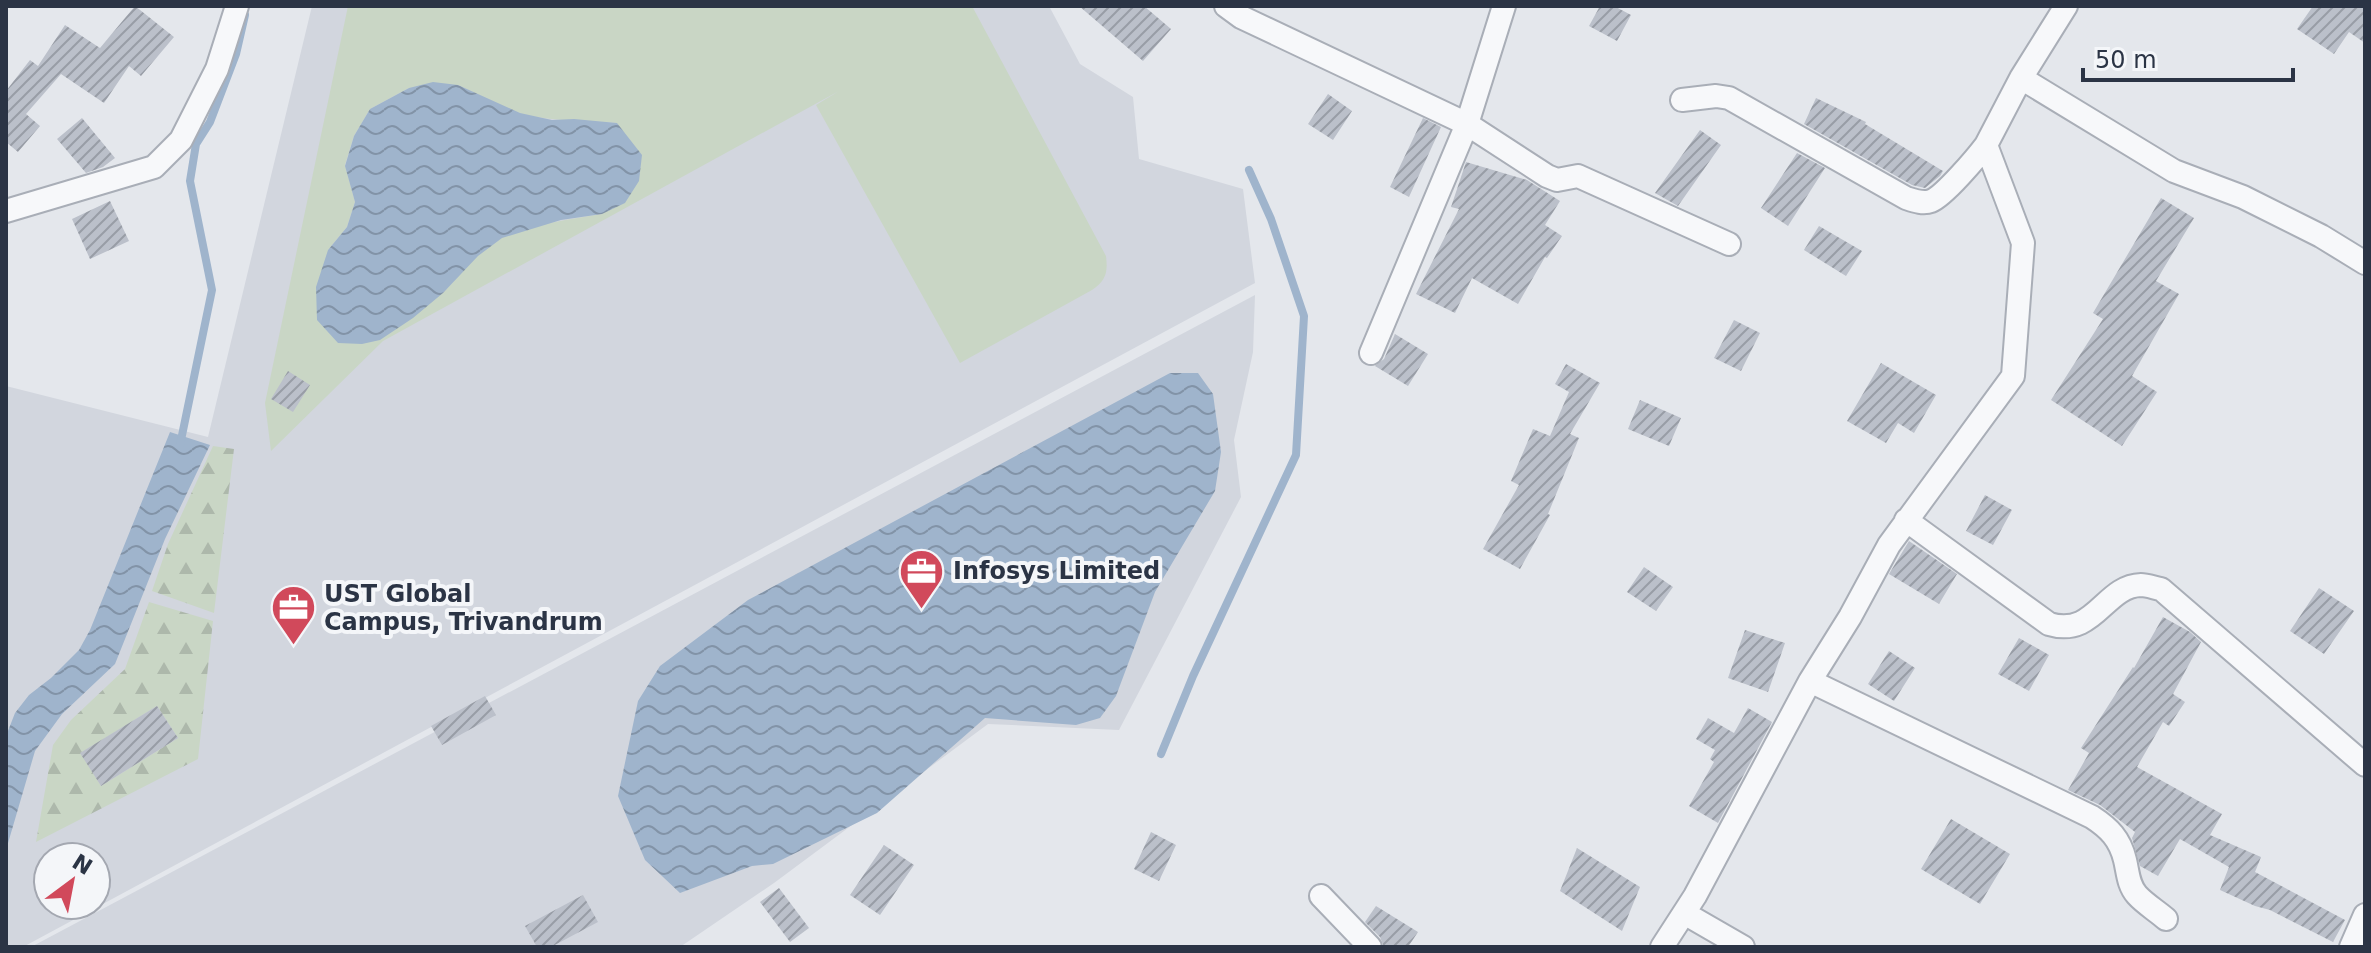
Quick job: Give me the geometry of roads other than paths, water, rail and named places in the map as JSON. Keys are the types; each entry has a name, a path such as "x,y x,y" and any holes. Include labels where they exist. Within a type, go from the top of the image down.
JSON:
{"street":[{"path":"6,211 154,167 181,140 217,69 237,6"},
{"path":"1226,6 1241,17 1467,124 1557,180 1578,176 1729,244"},
{"path":"1371,353 1467,124 1504,6"},
{"path":"1682,100 1716,96 1729,98 1906,198 1928,203 1974,162 1986,145 2021,78 2066,6"},
{"path":"2021,78 2174,171 2243,197 2321,236 2365,263"},
{"path":"1662,947 1695,896 1810,681 1850,617 1889,545 2013,376 2023,243 1986,145"},
{"path":"1906,520 2049,624 2064,629 2083,623 2125,590 2141,585 2161,589 2365,765"},
{"path":"1810,681 2092,817 2110,829 2119,842 2135,894 2166,919"},
{"path":"1321,896 1370,947"},
{"path":"1684,913 1743,947"},
{"path":"2351,947 2365,915"}],"water":[{"path":"433,82 458,85 520,113 552,120 617,123 642,155 639,181 625,203 602,214 561,220 502,238 478,256 443,293 380,340 362,344 338,343 317,320 316,287 328,250 347,227 355,202 345,166 354,136 370,109 409,88"},
{"path":"1170,373 1198,373 1213,394 1221,452 1215,491 1155,592 1116,696 1100,718 1076,725 985,718 877,813 773,864 752,866 680,893 645,860 618,796 638,701 660,666 748,600"},
{"path":"170,432 210,445 165,539 115,664 62,714 35,751 6,850 6,736 15,713 29,695 79,650 90,630"}],"waterway":[{"path":"180,445 212,290 190,181 196,144 210,122 236,54 245,15"},
{"path":"1161,754 1193,676 1296,455 1304,316 1271,219 1249,170"}],"place":[{"name":"Infosys Limited","path":"922,610"},
{"name":"UST Global Campus, Trivandrum","path":"293,647"}]}
